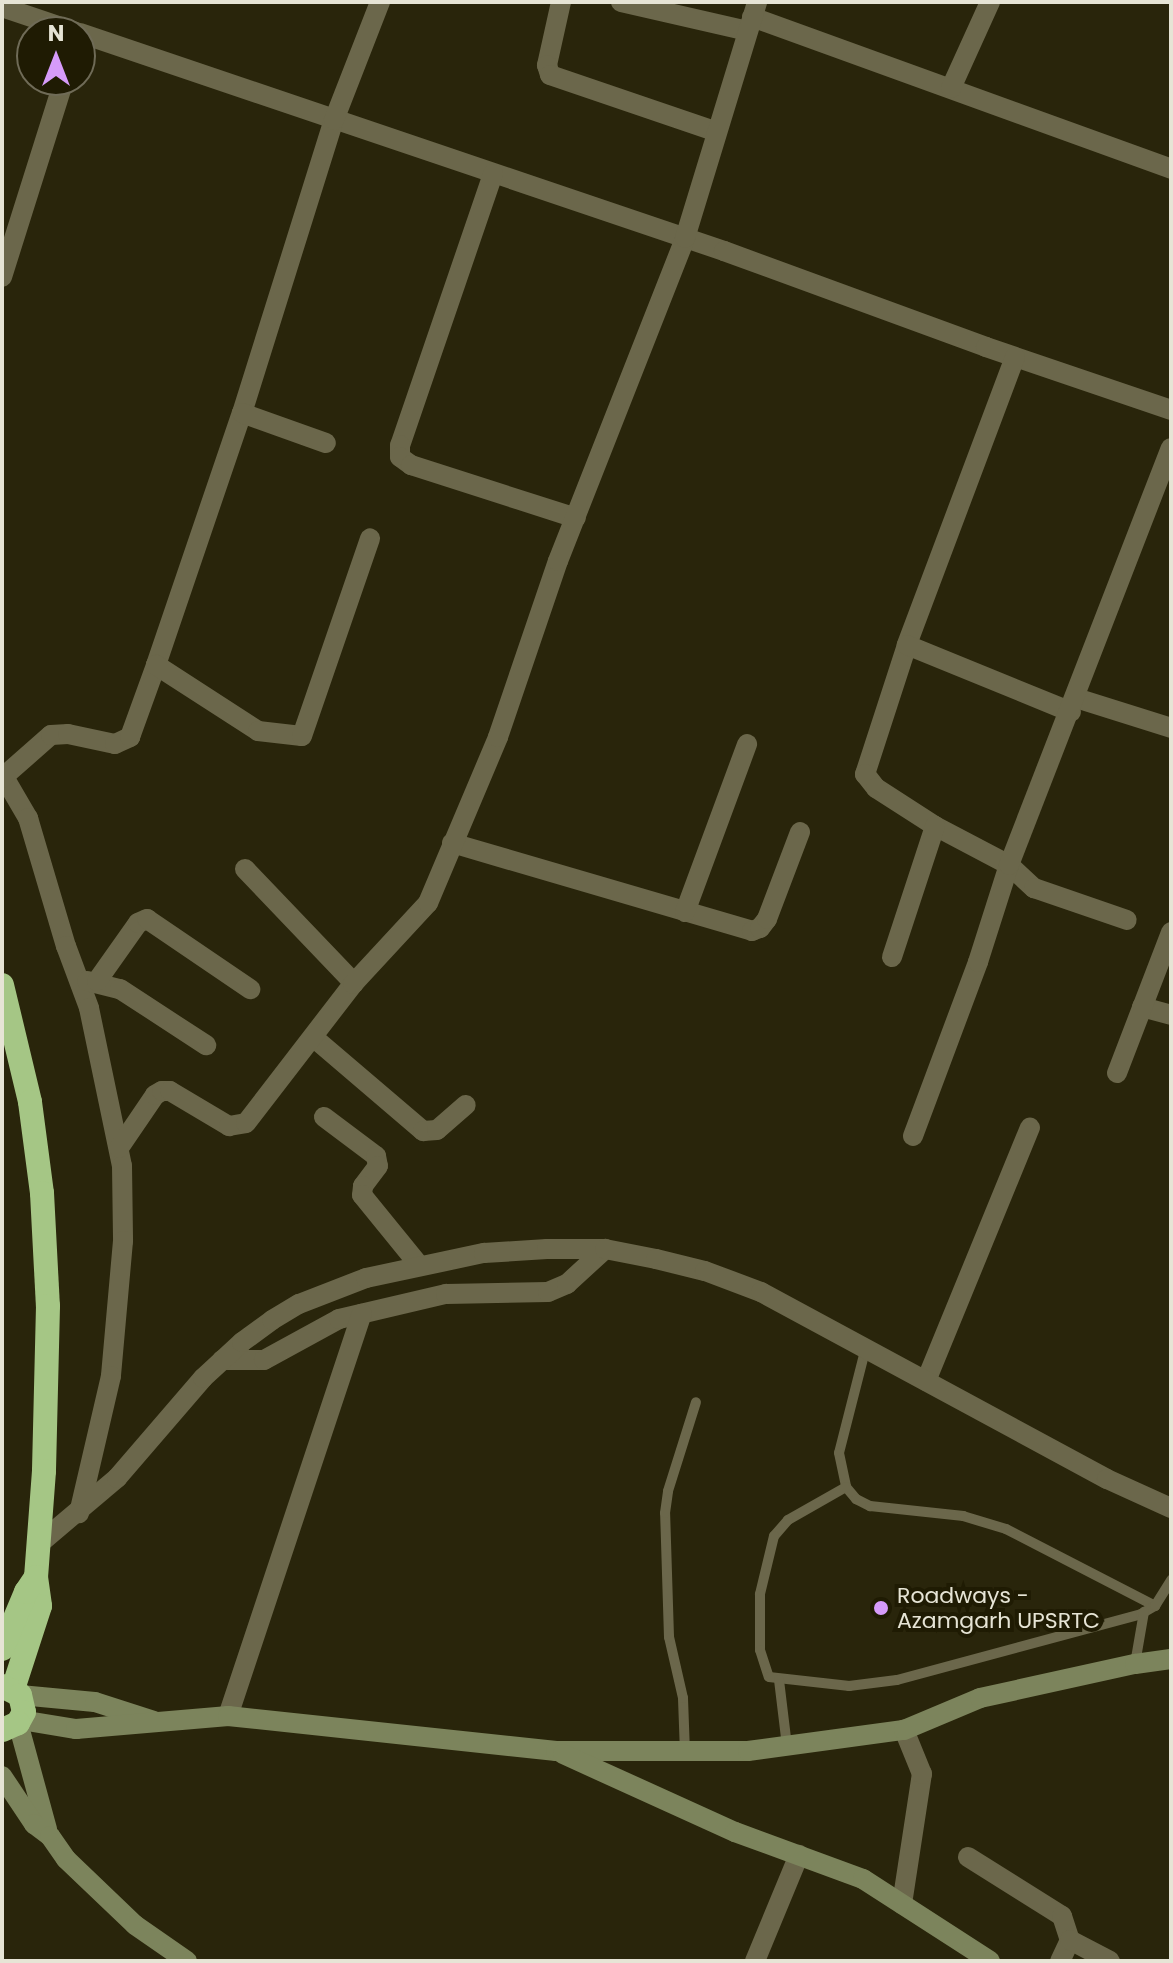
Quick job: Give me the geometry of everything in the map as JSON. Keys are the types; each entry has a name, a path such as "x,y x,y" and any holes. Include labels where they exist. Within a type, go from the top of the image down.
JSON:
{"highway":[{"path":"2,985 30,1102 42,1193 48,1306 40,1543 36,1577 38,1620 13,1707"},
{"path":"2,1649 26,1592 36,1577"}],"street":[{"path":"79,1513 111,1376 124,1217 119,1148 93,1023 88,981 28,818 3,777 51,735 68,734 115,744 130,737 242,413 334,120 380,2"},
{"path":"561,2 547,65 550,75 717,132"},
{"path":"621,2 753,17 1171,169"},
{"path":"951,88 990,2"},
{"path":"2,7 40,11"},
{"path":"119,1148 155,1095 162,1091 170,1091 229,1126 246,1123 354,983 418,917 434,889 498,737 558,561 685,238 753,17"},
{"path":"96,39 685,238 1171,410"},
{"path":"2,277 59,96"},
{"path":"493,174 400,445 400,457 411,465 576,518"},
{"path":"1015,357 907,645 865,774 876,788 935,826 1009,865 1041,891 1127,920"},
{"path":"242,413 326,443"},
{"path":"913,1136 978,962 1009,865 1074,705 1171,448"},
{"path":"156,665 258,731 302,736 370,538"},
{"path":"907,645 1074,705 1171,728"},
{"path":"685,912 747,744"},
{"path":"892,957 935,826"},
{"path":"452,843 744,931 760,928 767,919 800,832"},
{"path":"245,869 354,983"},
{"path":"88,981 138,923 147,919 250,989"},
{"path":"1117,1073 1171,932"},
{"path":"88,981 120,989 206,1045"},
{"path":"1142,1007 1171,1015"},
{"path":"313,1037 423,1131 437,1130 466,1105"},
{"path":"324,1117 376,1156 378,1166 363,1186 362,1195 418,1264"},
{"path":"926,1381 1030,1128"},
{"path":"40,1543 117,1478 222,1360 242,1342 299,1304 366,1278 418,1264 484,1253 605,1249 705,1271 761,1292 1107,1479 1171,1508"},
{"path":"222,1360 264,1360 339,1319 446,1294 548,1292 567,1284 605,1249"},
{"path":"228,1716 362,1314"},
{"path":"13,1707 76,1729 228,1716 556,1751 685,1753 787,1747 904,1730 980,1698 1171,1659"},
{"path":"13,1707 95,1702 158,1723"},
{"path":"13,1707 50,1836"},
{"path":"902,1904 922,1774 904,1730"},
{"path":"556,1751 735,1832 863,1879 990,1961"},
{"path":"2,1776 34,1824 50,1836 66,1859 135,1925 187,1961"},
{"path":"755,1961 799,1855"},
{"path":"968,1857 1062,1916 1070,1940 1110,1961"},
{"path":"1060,1961 1070,1940"}],"lane":[{"path":"866,1347 839,1453 846,1487 856,1499 870,1506 963,1516 1006,1529 1155,1606"},
{"path":"685,1753 683,1698 669,1637 665,1513 668,1491 696,1402"},
{"path":"846,1487 788,1520 774,1536 760,1594 760,1650 763,1668 769,1677 872,1686 1144,1612 1155,1606 1171,1580"},
{"path":"1135,1664 1144,1612"},
{"path":"779,1680 787,1747"}],"place":[{"name":"Roadways - Azamgarh UPSRTC","path":"881,1608"}]}
